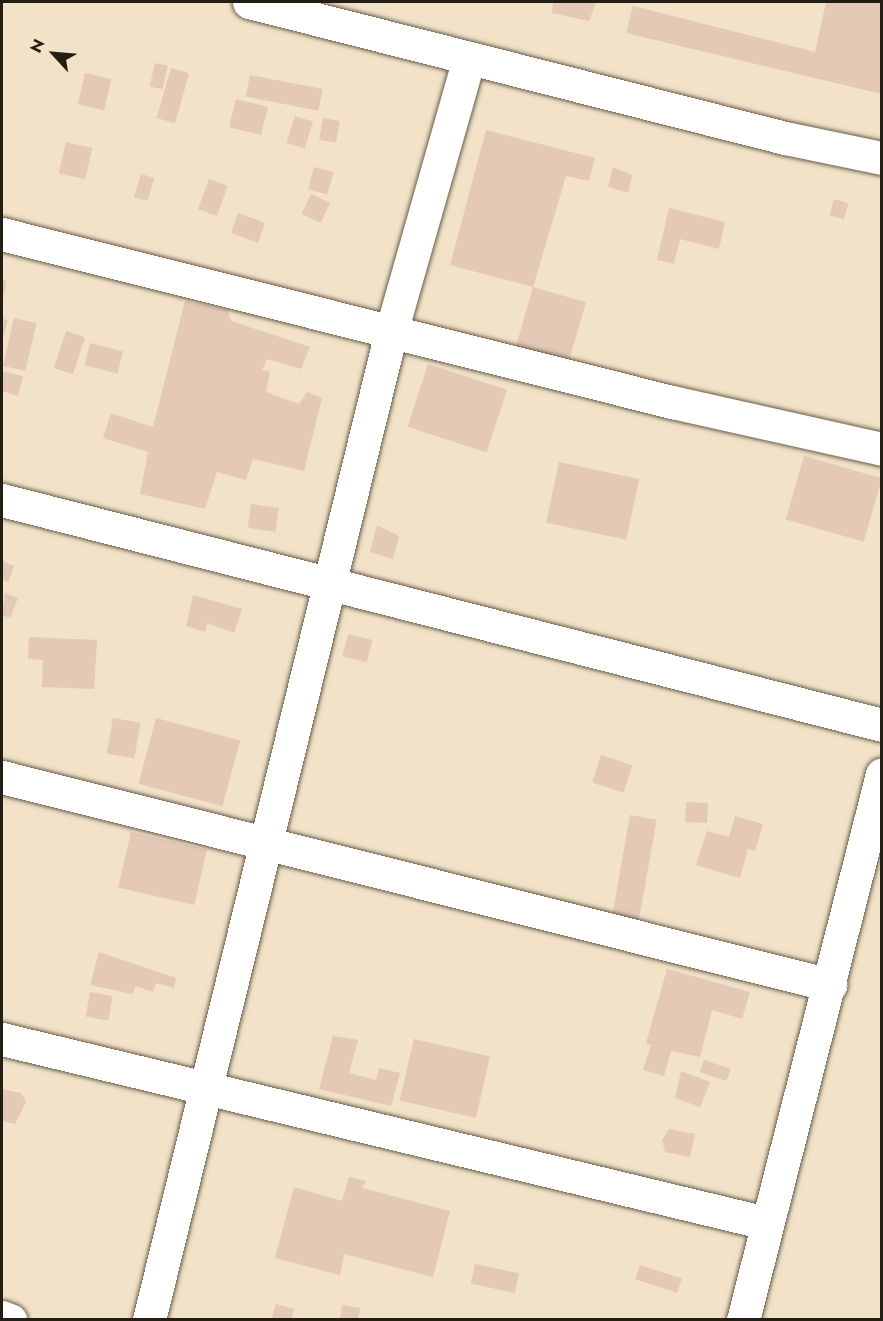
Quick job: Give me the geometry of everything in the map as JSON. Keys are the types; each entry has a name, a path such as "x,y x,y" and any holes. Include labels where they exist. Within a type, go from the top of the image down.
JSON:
{"street":[{"path":"249,2 785,138 882,158"},
{"path":"149,1320 391,332 469,58"},
{"path":"2,234 672,402 882,449"},
{"path":"2,500 882,725"},
{"path":"743,1320 882,774"},
{"path":"2,777 830,985"},
{"path":"2,1039 206,1090 766,1223"},
{"path":"2,1317 10,1320"}],"building":[{"path":"553,2 596,2 589,21 552,13"},
{"path":"826,2 882,2 882,94 626,33 633,6 815,52"},
{"path":"155,63 168,66 162,89 150,86"},
{"path":"171,68 189,73 175,123 157,118"},
{"path":"85,73 111,79 104,110 78,104"},
{"path":"250,75 323,89 318,111 246,97"},
{"path":"236,99 268,107 261,135 229,127"},
{"path":"295,116 313,122 304,149 286,143"},
{"path":"323,118 340,121 336,143 319,140"},
{"path":"486,130 595,158 589,181 566,176 533,287 450,265"},
{"path":"66,142 92,148 85,179 59,173"},
{"path":"314,167 333,172 327,194 308,189"},
{"path":"613,167 632,175 628,193 608,187"},
{"path":"141,174 154,178 147,201 134,197"},
{"path":"209,179 228,186 217,216 198,209"},
{"path":"311,194 330,203 321,223 302,214"},
{"path":"834,199 848,203 844,219 829,215"},
{"path":"669,208 725,222 719,249 680,239 674,264 657,260"},
{"path":"238,213 265,223 258,243 231,233"},
{"path":"2,280 7,281 2,301"},
{"path":"533,287 586,302 567,367 515,351"},
{"path":"185,301 228,310 231,321 310,347 301,369 267,359 262,370 270,371 266,392 299,404 307,392 322,398 304,471 253,459 246,480 217,472 205,509 140,494 148,452 103,438 111,413 153,427"},
{"path":"2,318 8,321 2,340"},
{"path":"14,318 36,323 25,371 3,366"},
{"path":"66,331 85,337 73,374 54,368"},
{"path":"90,343 123,351 117,374 84,365"},
{"path":"428,364 507,390 487,452 408,427"},
{"path":"2,371 23,376 18,396 2,391"},
{"path":"804,456 882,478 864,542 786,519"},
{"path":"559,462 639,479 626,540 546,523"},
{"path":"251,504 279,508 275,532 248,528"},
{"path":"377,525 399,536 393,559 370,552"},
{"path":"2,561 14,566 8,582 2,579"},
{"path":"5,593 18,598 10,618 2,615"},
{"path":"193,595 242,609 234,633 207,623 205,632 186,626"},
{"path":"348,634 372,640 367,662 342,656"},
{"path":"29,637 97,640 94,689 42,687 43,660 28,659"},
{"path":"113,718 141,723 134,758 107,753"},
{"path":"156,718 240,741 222,806 138,784"},
{"path":"601,755 632,765 623,793 592,783"},
{"path":"686,802 708,803 707,823 685,822"},
{"path":"630,815 657,820 638,923 612,918"},
{"path":"735,816 763,824 755,851 748,849 740,878 696,865 707,831 729,837"},
{"path":"131,832 207,850 194,905 118,888"},
{"path":"99,952 176,978 174,988 156,983 153,992 136,986 132,994 90,985"},
{"path":"667,969 750,992 742,1019 712,1010 700,1057 671,1051 664,1076 643,1070 651,1045 646,1043"},
{"path":"90,992 113,996 108,1021 86,1017"},
{"path":"333,1036 358,1040 349,1073 376,1080 379,1068 400,1073 391,1106 319,1089"},
{"path":"414,1039 490,1057 476,1118 400,1100"},
{"path":"704,1060 731,1069 727,1081 700,1072"},
{"path":"681,1071 710,1082 700,1107 675,1098"},
{"path":"2,1089 21,1093 26,1102 15,1124 2,1121"},
{"path":"669,1129 695,1134 690,1157 665,1152 662,1140"},
{"path":"349,1177 366,1181 362,1188 450,1211 433,1277 344,1254 340,1275 275,1258 294,1187 342,1201"},
{"path":"475,1264 519,1273 515,1293 471,1284"},
{"path":"640,1265 682,1279 677,1293 635,1279"},
{"path":"276,1304 294,1309 291,1320 271,1320"},
{"path":"342,1305 360,1308 358,1320 340,1320"}]}
